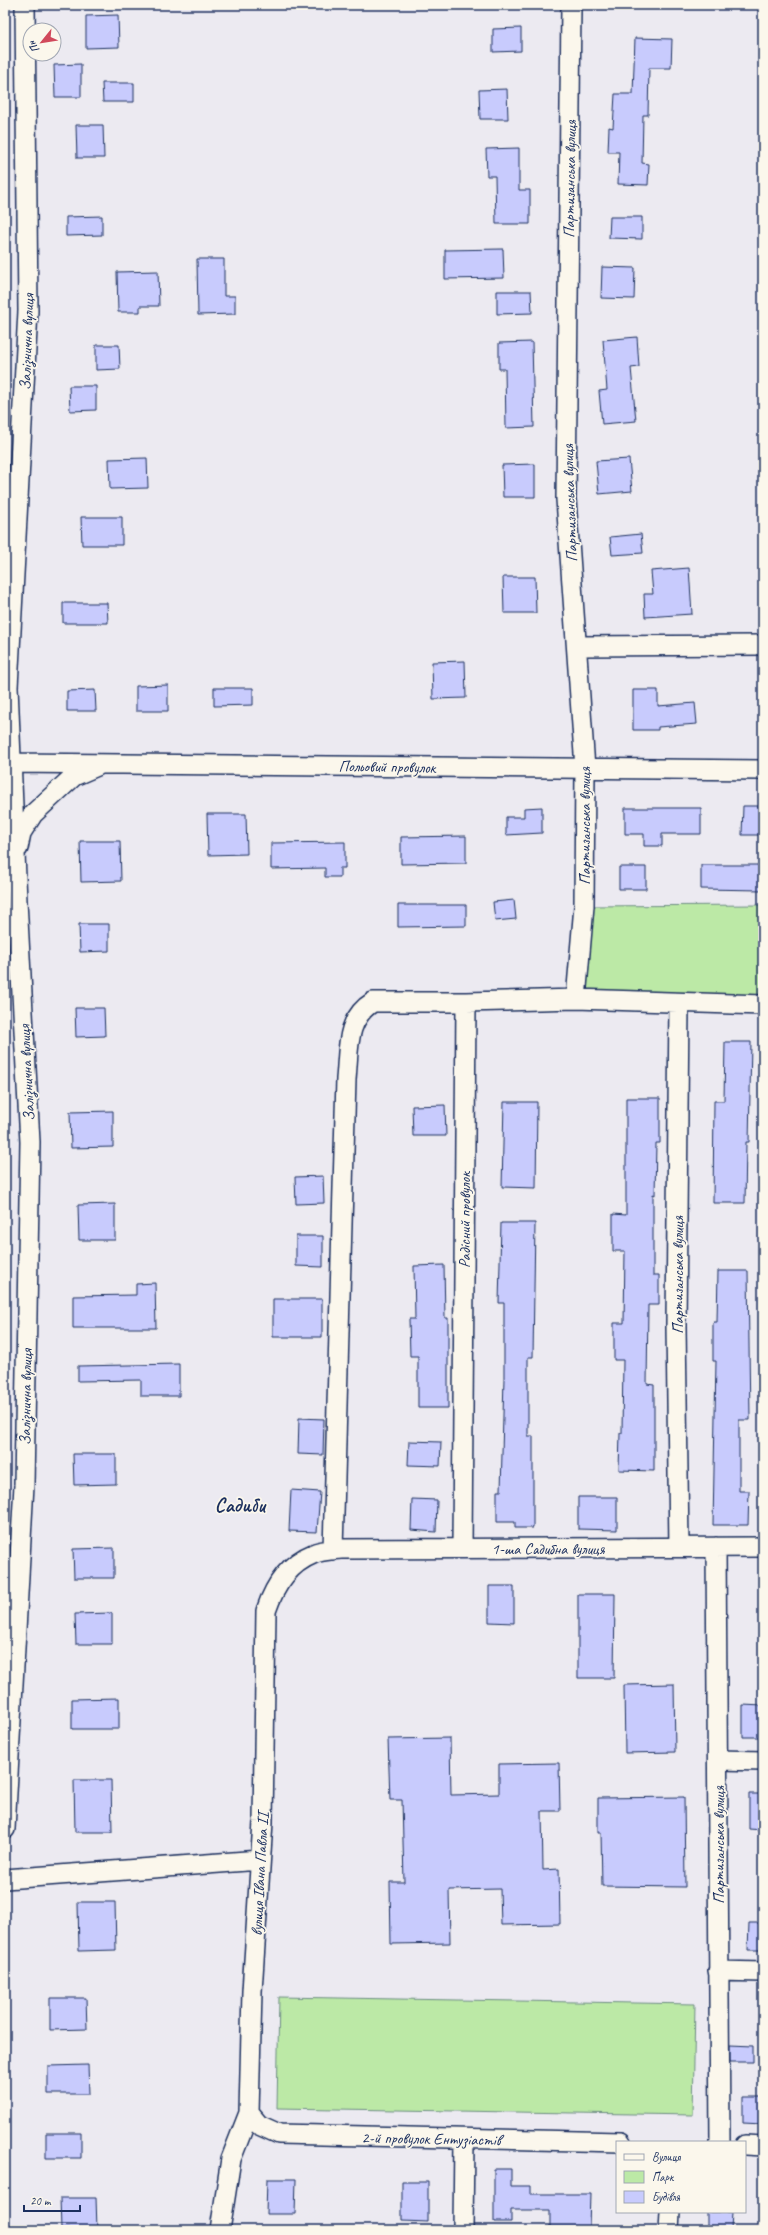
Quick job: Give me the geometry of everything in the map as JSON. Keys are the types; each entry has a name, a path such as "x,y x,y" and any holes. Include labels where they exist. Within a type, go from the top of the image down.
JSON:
{"street":[{"name":"Залізнична вулиця","path":"5,1829 9,1707 24,1485 30,1142 15,863 8,687 28,310 25,5"},
{"name":"Партизанська вулиця","path":"571,5 566,499 578,646 585,768 584,906 576,999"},
{"path":"578,646 763,645"},
{"name":"Польовий провулок","path":"11,763 763,770"},
{"path":"15,863 20,834 33,814 74,776 102,764"},
{"path":"333,1550 346,1079 352,1024 362,1009 373,1002 466,1002 576,999 679,1004 763,1005"},
{"name":"Радісний провулок","path":"462,1548 466,1002"},
{"name":"Партизанська вулиця","path":"679,1004 676,1318 679,1547"},
{"name":"Партизанська вулиця","path":"716,1547 720,2141"},
{"name":"1-ша Садибна вулиця","path":"333,1550 763,1547"},
{"name":"вулиця Івана Павла II","path":"220,2230 231,2159 249,2113 252,1991 260,1860 266,1611 273,1591 295,1565 313,1553 333,1550"},
{"path":"718,1760 763,1761"},
{"path":"5,1879 260,1860"},
{"path":"718,1971 763,1972"},
{"name":"2-й провулок Ентузіастів","path":"249,2113 259,2125 279,2134 616,2142"},
{"path":"463,2230 464,2139"},
{"path":"746,2146 763,2146"},
{"path":"670,2213 670,2230"}],"green space":[{"path":"763,905 763,1005 576,999 584,906"},
{"path":"279,1997 695,2004 693,2115 277,2108"}],"building":[{"path":"118,15 119,47 86,48 86,16"},
{"path":"521,28 521,51 493,52 493,29"},
{"path":"635,38 672,39 671,68 649,68 648,115 643,115 642,163 649,164 648,185 618,184 619,152 608,152 609,127 613,128 615,94 633,94"},
{"path":"81,64 81,97 55,97 54,65"},
{"path":"102,83 134,83 134,102 103,102"},
{"path":"507,89 508,119 480,119 479,90"},
{"path":"76,125 103,125 104,158 77,158"},
{"path":"519,148 519,190 530,190 530,224 496,224 495,176 487,176 486,149"},
{"path":"102,216 102,235 66,236 66,217"},
{"path":"610,217 642,217 642,239 609,238"},
{"path":"503,249 504,278 445,279 445,250"},
{"path":"197,259 224,259 224,296 235,296 235,314 198,315"},
{"path":"602,267 635,268 634,299 601,298"},
{"path":"158,271 159,306 140,306 140,312 118,312 117,272"},
{"path":"497,291 531,291 532,313 497,314"},
{"path":"637,337 639,367 631,368 636,421 602,424 599,391 607,390 603,340"},
{"path":"532,342 534,427 506,428 505,369 499,369 499,343"},
{"path":"96,345 119,345 120,369 96,370"},
{"path":"69,386 96,386 96,410 70,411"},
{"path":"147,458 148,488 110,489 109,459"},
{"path":"629,459 632,491 599,494 596,461"},
{"path":"535,464 535,497 503,497 502,465"},
{"path":"81,517 122,517 122,545 82,545"},
{"path":"641,534 643,553 612,555 610,537"},
{"path":"689,568 692,614 645,617 644,594 653,594 651,571"},
{"path":"503,577 535,577 536,613 504,613"},
{"path":"63,603 107,603 108,623 63,623"},
{"path":"465,661 466,698 433,699 432,662"},
{"path":"168,685 168,711 136,711 136,686"},
{"path":"214,688 253,688 253,705 214,706"},
{"path":"95,690 96,711 67,711 67,691"},
{"path":"633,690 658,690 658,706 695,703 697,724 658,727 658,730 633,730"},
{"path":"743,806 763,806 763,835 742,835"},
{"path":"542,807 542,833 506,835 506,817 524,817 524,808"},
{"path":"625,808 701,808 701,834 662,834 662,846 644,846 644,834 625,834"},
{"path":"207,814 246,814 247,854 208,855"},
{"path":"466,836 466,863 401,864 401,837"},
{"path":"80,841 120,841 121,881 81,882"},
{"path":"345,842 345,868 340,868 340,877 325,877 325,868 271,869 271,843"},
{"path":"701,865 763,865 762,890 701,889"},
{"path":"619,867 646,867 646,889 619,889"},
{"path":"514,900 516,919 495,921 493,902"},
{"path":"398,905 466,905 466,926 398,927"},
{"path":"79,924 109,924 109,951 80,952"},
{"path":"75,1008 104,1008 105,1036 76,1037"},
{"path":"725,1042 751,1042 749,1142 746,1142 745,1203 713,1203 714,1101 724,1101"},
{"path":"626,1098 660,1098 660,1143 656,1143 655,1195 653,1194 653,1275 659,1275 659,1305 648,1305 647,1384 654,1385 654,1471 619,1470 620,1433 622,1433 623,1360 614,1360 614,1323 624,1323 625,1251 613,1251 613,1214 626,1215"},
{"path":"504,1102 537,1102 536,1188 502,1187"},
{"path":"445,1105 446,1136 413,1136 412,1106"},
{"path":"113,1111 113,1147 71,1148 70,1112"},
{"path":"323,1176 324,1203 296,1204 295,1177"},
{"path":"115,1204 115,1240 79,1240 78,1205"},
{"path":"501,1223 535,1223 533,1357 528,1357 528,1436 533,1436 533,1528 515,1528 515,1522 497,1522 497,1491 501,1491 504,1378 504,1303 499,1303"},
{"path":"296,1236 323,1236 323,1267 296,1266"},
{"path":"444,1265 445,1318 448,1318 448,1408 418,1408 418,1356 410,1356 409,1319 415,1319 414,1266"},
{"path":"718,1271 748,1271 750,1420 739,1420 739,1491 749,1491 748,1525 713,1525 716,1361 713,1361 713,1322 717,1322"},
{"path":"155,1283 156,1328 73,1328 73,1296 136,1295 136,1284"},
{"path":"273,1299 322,1299 322,1337 273,1337"},
{"path":"179,1364 179,1396 141,1396 141,1380 78,1381 78,1366"},
{"path":"299,1418 324,1419 323,1455 298,1454"},
{"path":"409,1441 441,1442 440,1466 408,1465"},
{"path":"73,1454 116,1454 116,1484 74,1485"},
{"path":"291,1490 320,1492 317,1532 289,1531"},
{"path":"578,1497 617,1497 617,1530 578,1529"},
{"path":"412,1499 437,1500 436,1532 411,1530"},
{"path":"114,1548 114,1578 74,1578 73,1549"},
{"path":"489,1586 514,1586 514,1623 489,1622"},
{"path":"578,1594 615,1594 614,1678 578,1678"},
{"path":"112,1613 112,1644 76,1644 75,1614"},
{"path":"674,1684 675,1752 625,1753 624,1685"},
{"path":"119,1698 119,1729 72,1729 72,1699"},
{"path":"743,1705 763,1706 763,1737 743,1737"},
{"path":"450,1738 451,1795 499,1794 499,1764 559,1763 560,1811 542,1811 543,1870 559,1869 560,1924 501,1925 500,1889 449,1890 450,1943 391,1944 390,1882 404,1882 402,1800 390,1800 388,1739"},
{"path":"74,1780 111,1780 112,1832 75,1832"},
{"path":"749,1794 763,1794 763,1830 749,1829"},
{"path":"684,1797 685,1887 602,1886 601,1832 598,1832 598,1798"},
{"path":"78,1902 115,1902 116,1950 79,1951"},
{"path":"749,1923 763,1923 763,1950 748,1950"},
{"path":"50,1998 86,1998 87,2029 50,2030"},
{"path":"730,2045 753,2046 753,2062 730,2062"},
{"path":"88,2065 89,2094 48,2094 48,2066"},
{"path":"743,2097 763,2097 763,2124 743,2123"},
{"path":"46,2133 81,2133 81,2158 46,2158"},
{"path":"494,2169 511,2169 511,2186 531,2186 531,2194 590,2194 589,2227 550,2227 550,2210 511,2210 511,2222 494,2222"},
{"path":"267,2179 296,2179 295,2214 266,2214"},
{"path":"402,2182 428,2182 428,2222 402,2221"},
{"path":"60,2198 96,2198 97,2229 61,2229"},
{"path":"707,2213 732,2213 731,2230 707,2230"}],"district":[{"name":"Садиби","path":"240,1505"}]}
